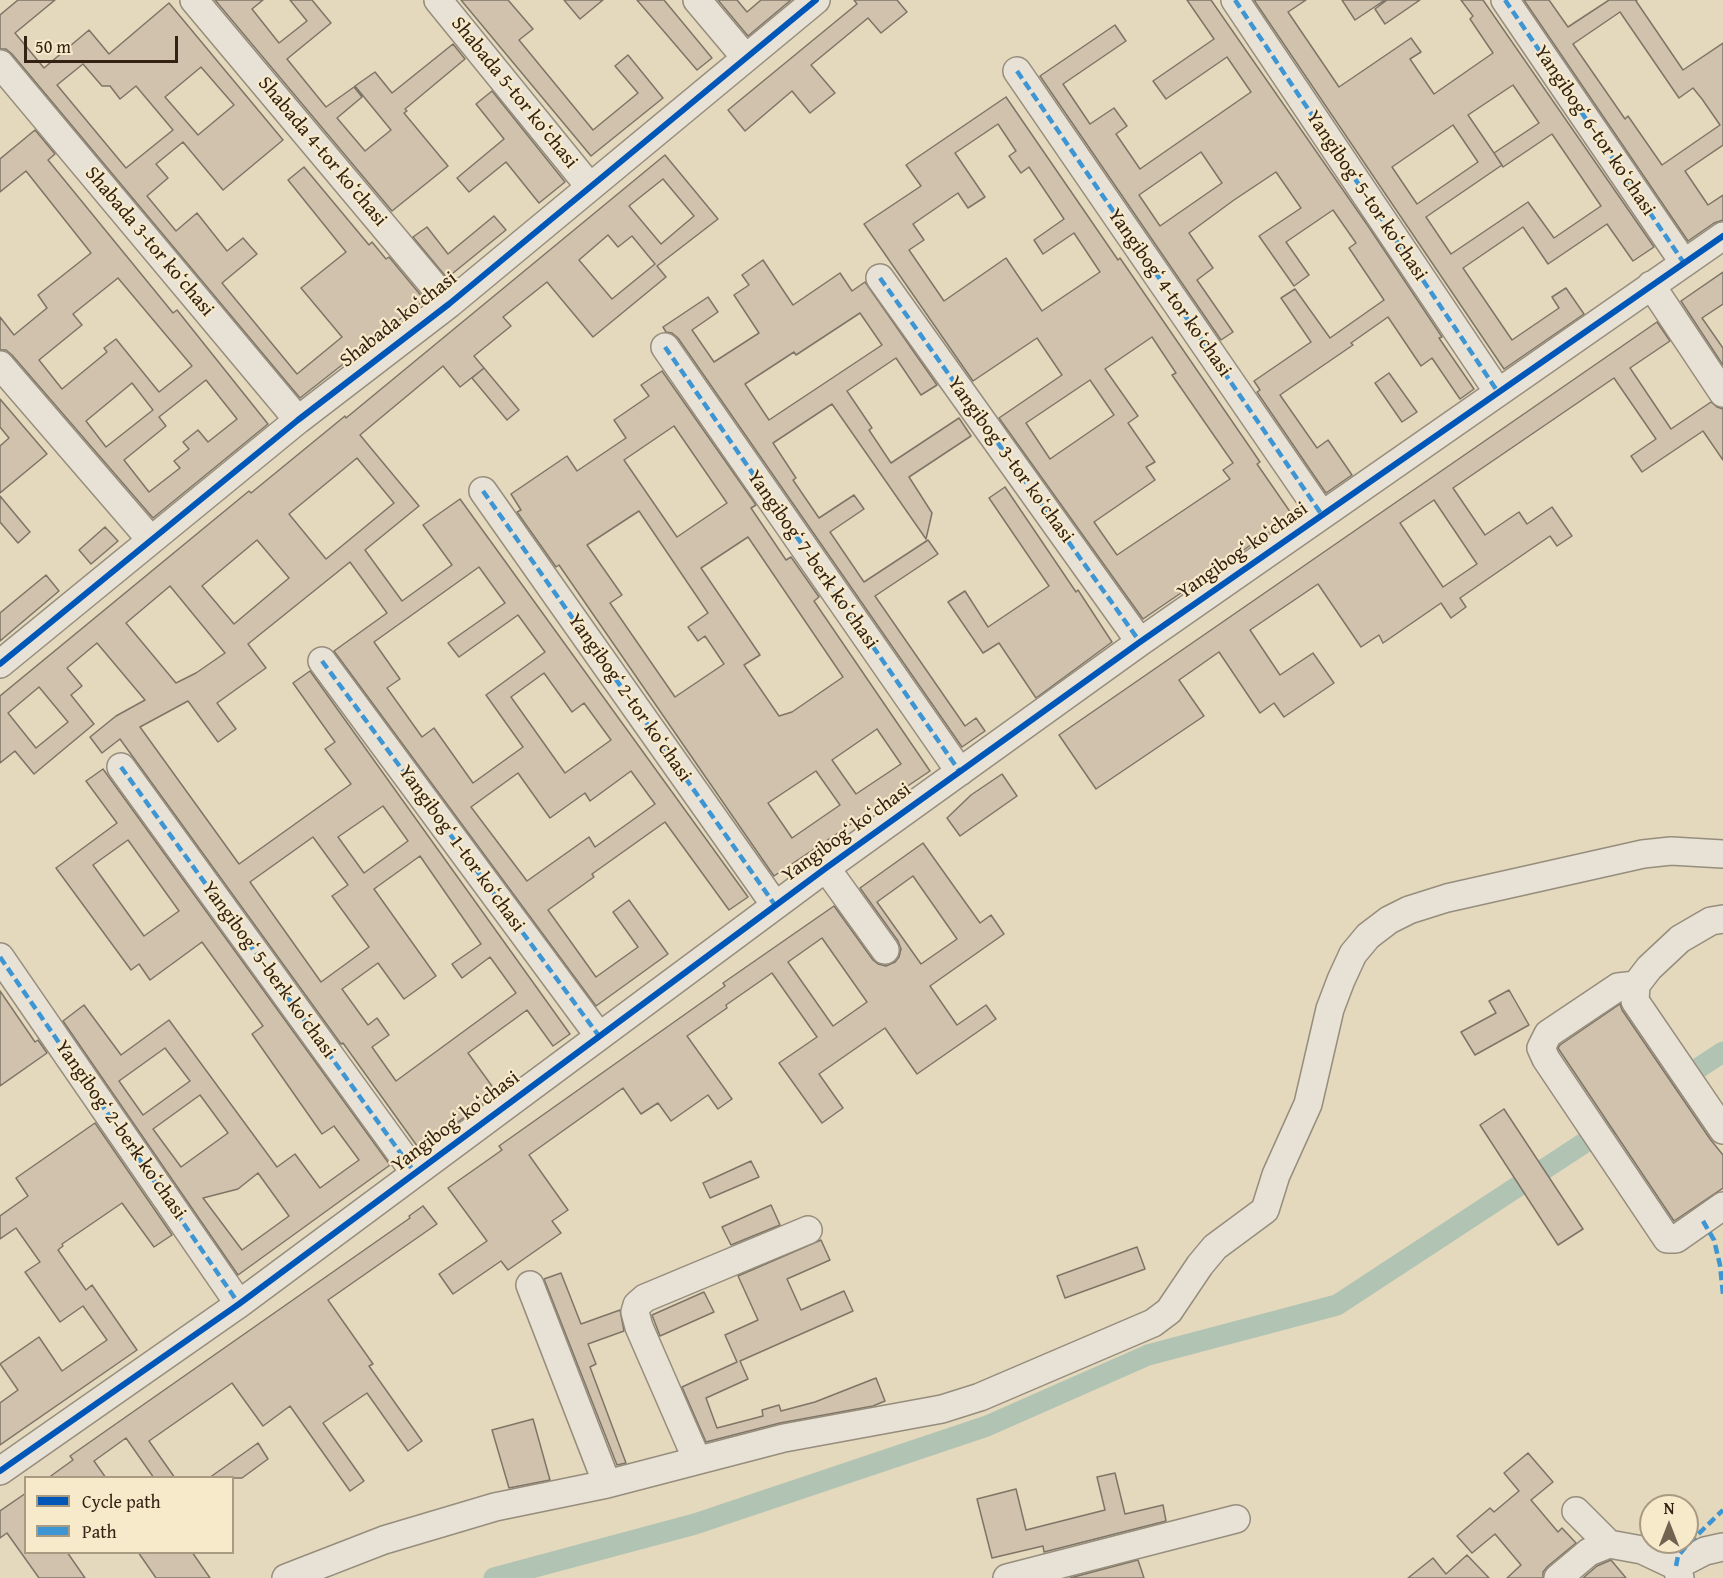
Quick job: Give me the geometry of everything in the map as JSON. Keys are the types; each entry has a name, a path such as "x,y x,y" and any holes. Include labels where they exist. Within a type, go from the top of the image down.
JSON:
{"street":[{"name":"Shabada 4-tor koʻchasi","path":"194,0 449,304"},
{"name":"Shabada 5-tor koʻchasi","path":"438,0 590,187"},
{"path":"697,0 746,57"},
{"name":"Shabada koʻchasi","path":"0,664 298,420 449,304 816,0"},
{"name":"Yangibogʻ 5-tor koʻchasi","path":"1235,0 1498,392"},
{"name":"Yangibogʻ 6-tor koʻchasi","path":"1504,0 1684,262"},
{"name":"Shabada 3-tor koʻchasi","path":"0,64 298,420"},
{"name":"Yangibogʻ 4-tor koʻchasi","path":"1017,71 1322,515"},
{"name":"Yangibogʻ koʻchasi","path":"0,1471 239,1304 775,905 1140,642 1723,236"},
{"name":"Yangibogʻ 3-tor koʻchasi","path":"880,278 1140,642"},
{"path":"1652,285 1723,393"},
{"name":"Yangibogʻ 7-berk koʻchasi","path":"665,347 960,772"},
{"path":"0,365 151,540"},
{"name":"Yangibogʻ 2-tor koʻchasi","path":"483,491 775,905"},
{"name":"Yangibogʻ 1-tor koʻchasi","path":"322,661 599,1036"},
{"name":"Yangibogʻ 5-berk koʻchasi","path":"121,766 415,1173"},
{"path":"286,1578 384,1540 484,1510 607,1484 784,1438 942,1409 980,1397 1153,1323 1169,1311 1215,1247 1265,1210 1276,1175 1308,1104 1330,1009 1337,990 1353,954 1368,936 1389,920 1410,910 1459,896 1643,854 1671,851 1723,854"},
{"path":"826,868 885,950"},
{"path":"1723,919 1711,921 1680,939 1649,968 1636,985 1635,1001 1723,1130"},
{"name":"Yangibogʻ 2-berk koʻchasi","path":"0,957 239,1304"},
{"path":"1636,985 1618,987 1548,1034 1541,1048 1546,1059 1667,1239 1676,1239 1723,1206"},
{"path":"697,1460 639,1327 635,1312 637,1305 645,1298 808,1230"},
{"path":"530,1285 607,1484"},
{"path":"1576,1511 1608,1544"},
{"path":"1006,1578 1236,1519"},
{"path":"1558,1578 1589,1552 1608,1544 1642,1550 1678,1572 1705,1551 1723,1547"}],"building":[{"path":"18,0 55,0 15,33 44,68 89,30 109,54 169,3 283,140 223,190 183,142 156,164 168,178 147,196 176,231 197,213 227,251 243,238 257,254 222,283 297,374 342,337 301,288 346,252 288,180 304,167 369,245 372,242 386,259 389,257 423,298 420,300 422,302 300,398 12,54 6,49 0,49 0,15","holes":["83,64 102,86 110,86 120,99 136,86 173,130 126,168 57,85","201,67 234,105 198,135 165,97"]},
{"path":"215,0 263,0 252,9 279,43 307,21 290,0 312,0 331,23 287,59 326,107 354,87 362,97 337,118 365,151 391,130 355,86 375,72 392,93 453,44 465,59 405,109 407,111 404,113 448,166 392,211"},
{"path":"461,0 508,0 533,29 519,40 593,130 638,93 615,66 628,55 663,98 591,156"},
{"path":"564,0 603,0 580,19"},
{"path":"637,0 664,0 712,58 697,70"},
{"path":"718,0 737,0 747,12 761,0 791,0 748,36"},
{"path":"854,0 897,0 907,12 881,33 868,18 811,65 835,93 810,113 792,91 745,131 728,110 857,4"},
{"path":"1187,0 1211,0 1368,226 1474,389 1460,399 1432,358 1421,366 1388,317 1351,343 1353,345 1280,395 1317,448 1328,440 1352,475 1326,493 1257,392 1260,390 1254,381 1311,342 1281,298 1295,289 1330,338 1384,300 1349,248 1356,243 1333,210 1286,242 1309,275 1294,286 1259,236 1301,208 1276,172 1234,200 1189,233 1213,268 1197,280 1233,332 1221,340 1040,76 1115,25 1126,41 1063,84 1090,124 1114,108 1127,126 1116,134 1140,169 1251,92 1227,57 1166,99 1153,81 1214,39","holes":["1201,152 1222,183 1160,226 1139,195"]},
{"path":"1254,0 1306,0 1288,12 1339,87 1411,38 1421,52 1410,59 1434,94 1493,53 1470,19 1473,16 1461,0 1483,0 1654,247 1633,261 1607,224 1548,264 1523,227 1463,268 1512,340 1559,308 1552,297 1566,288 1584,314 1504,369","holes":["1513,85 1539,123 1494,153 1468,115","1453,125 1478,162 1417,204 1392,167","1552,134 1601,206 1554,238 1528,202 1451,254 1426,217 1502,165 1503,167"]},
{"path":"1342,0 1385,0 1355,20"},
{"path":"1387,0 1420,0 1385,24 1375,9"},
{"path":"1524,0 1549,0 1568,27 1609,0 1637,0 1683,70 1723,43 1723,145 1685,171 1708,205 1723,195 1723,220 1714,223 1688,241","holes":["1620,12 1679,98 1693,88 1720,125 1662,165 1628,116 1625,119 1573,44"]},
{"path":"492,91 565,182 539,203 506,162 469,192 457,178 504,139 476,104"},
{"path":"1006,97 1260,462 1257,464 1293,516 1143,619 999,418 1062,375 1037,338 973,381 864,224 921,186 906,165","holes":["998,124 1016,151 1009,156 1021,173 1029,167 1064,219 1034,240 1043,254 1074,233 1100,272 1042,311 1006,258 944,301 909,250 924,240 913,224 958,193 968,208 985,197 955,153","1152,337 1176,373 1172,375 1233,463 1223,470 1230,479 1117,555 1094,522 1155,480 1146,467 1155,462 1128,423 1138,416 1105,369","1090,380 1114,415 1050,459 1026,423"]},
{"path":"35,130 55,154 48,160 173,313 177,310 268,424 153,518 12,355 6,350 0,350 0,317 14,335 47,308 38,295 91,253 26,171 0,192 0,159","holes":["118,278 192,366 159,392 116,339 104,348 107,352 62,389 39,360 82,325 73,314","206,380 237,419 208,442 198,430 183,442 189,449 174,461 180,468 149,492 124,460 166,426 159,417","132,383 153,410 106,447 86,421"]},
{"path":"665,155 718,219 657,266 666,277 593,337 547,282 503,317 511,326 474,356 484,368 460,387 443,366 360,435 419,506 365,550 402,601 452,565 423,525 460,499 748,897 729,910 665,822 592,874 594,877 548,910 596,977 638,947 613,912 629,900 668,954 596,1006 334,651 387,613 350,562 248,644 266,668 217,703 236,729 218,742 188,701 140,727 239,864 351,784 325,749 335,742 293,683 310,671 570,1034 553,1046 527,1010 468,1053 497,1093 420,1150 120,739 102,753 90,737 116,716 145,700 97,643 67,668 82,686 71,695 94,724 34,774 15,751 0,763 0,696 249,491 251,493 345,416 346,418","holes":["663,179 694,216 661,244 629,206","608,235 618,247 632,236 655,264 612,299 579,260","357,458 394,503 326,559 289,514","257,540 289,578 234,624 202,586","479,567 505,603 448,643 459,657 518,615 545,652 486,695 523,747 473,783 434,728 422,737 387,688 400,679 374,642","170,586 225,653 196,673 176,683 126,623","544,673 572,712 584,703 611,740 565,773 511,697","39,687 68,722 36,748 8,713","631,771 655,804 595,847 589,837 527,881 471,807 518,773 550,818 585,793 590,801","383,806 408,841 364,873 338,837","313,837 348,885 332,896 369,947 321,982 250,882","420,856 481,944 452,964 462,978 490,957 516,993 396,1081 372,1047 389,1035 377,1018 368,1025 342,989 378,963 404,999 436,976 374,889"]},
{"path":"494,216 506,230 447,278 413,237 427,227 448,254"},
{"path":"763,260 793,305 840,273 852,291 865,282 937,385 921,395 896,358 847,391 872,428 869,430 891,463 959,418 971,436 909,477 932,513 926,539 832,404 773,443 796,478 793,480 819,518 854,495 864,509 830,532 864,582 928,540 938,554 875,596 965,726 976,718 985,731 962,747 678,338 666,332 663,327 708,297 718,312 692,330 714,362 759,333 734,295 749,285 742,275","holes":["860,313 882,345 769,420 745,384 794,352 796,355"]},
{"path":"1723,272 1723,304 1702,318 1723,348 1723,365 1681,301"},
{"path":"1657,322 1670,341 1630,368 1671,429 1711,402 1723,409 1723,460 1703,431 1642,472 1631,456 1656,439 1614,378 1453,488 1485,535 1519,512 1527,524 1552,507 1572,536 1557,546 1550,536 1460,598 1466,607 1451,618 1441,603 1383,643 1379,635 1361,647 1318,584 1250,630 1280,675 1313,653 1334,683 1284,717 1274,703 1260,713 1219,652 1179,680 1204,716 1096,789 1059,735","holes":["1434,500 1477,564 1443,587 1400,523"]},
{"path":"484,368 519,410 507,420 472,378"},
{"path":"662,371 756,505 751,508 786,560 791,557 819,597 814,601 930,771 774,876 559,565 556,567 517,512 521,510 511,494 567,456 577,471 626,438 614,420 649,396 641,385","holes":["674,426 727,503 677,537 624,460","639,511 708,613 688,627 698,641 705,636 724,664 675,697 610,603 622,595 587,545","748,537 843,677 792,712 779,716 744,665 760,655 701,568","877,729 901,764 856,794 832,760","816,771 840,805 792,838 768,803"]},
{"path":"1389,373 1417,412 1402,422 1375,383"},
{"path":"0,399 47,454 0,493 0,446 9,438 0,427"},
{"path":"1005,487 1112,642 1036,698 999,643 983,653 948,602 965,591 988,627 1049,586 989,498"},
{"path":"0,496 30,532 18,543 0,522"},
{"path":"105,527 118,541 91,564 79,550"},
{"path":"46,575 59,591 0,641 0,613"},
{"path":"103,769 390,1165 238,1275 63,1021 84,1005 121,1055 169,1020 277,1167 295,1154 320,1188 359,1160 334,1126 322,1134 252,1034 263,1026 202,942 150,980 139,964 131,970 56,868 117,823 86,781","holes":["128,840 179,911 144,936 93,865","165,1048 190,1081 143,1115 119,1081","200,1095 228,1133 181,1167 153,1129","258,1173 289,1216 242,1250 203,1198 238,1189"]},
{"path":"1002,774 1017,796 960,836 947,818 971,795"},
{"path":"923,843 980,923 991,915 1004,934 930,986 957,1025 986,1005 996,1019 917,1074 885,1028 819,1074 843,1108 822,1123 779,1063 817,1037 772,973 687,1036 732,1099 718,1109 708,1095 671,1121 658,1103 641,1114 623,1088 529,1155 568,1210 552,1221 561,1233 508,1270 501,1261 453,1294 439,1274 487,1241 448,1188 502,1150 499,1146 725,986 723,983 834,906 873,960 886,966 895,962 901,949 898,941 860,888","holes":["913,876 957,939 921,964 877,902","822,938 867,1002 833,1026 788,962"]},
{"path":"1509,990 1529,1025 1475,1055 1461,1032 1496,1013 1489,1001"},
{"path":"0,991 35,1042 38,1040 47,1053 0,1086"},
{"path":"1620,1004 1723,1155 1723,1188 1674,1221 1558,1048"},
{"path":"1504,1109 1583,1229 1558,1245 1480,1125"},
{"path":"95,1123 172,1235 154,1247 122,1203 62,1244 63,1246 58,1250 86,1290 92,1285 137,1350 0,1445 0,1403 18,1390 0,1364 39,1337 62,1371 107,1340 83,1306 60,1322 25,1272 40,1262 16,1228 0,1239 0,1216 28,1196 16,1178"},
{"path":"751,1161 759,1177 710,1198 703,1183"},
{"path":"771,1205 780,1225 731,1245 722,1227"},
{"path":"423,1206 437,1224 328,1300 373,1364 369,1366 422,1441 408,1451 367,1393 323,1423 364,1481 350,1491 290,1406 263,1426 232,1383 149,1441 174,1476 153,1476 126,1438 94,1461 105,1476 51,1476 73,1460 70,1456 410,1218 409,1216"},
{"path":"821,1240 830,1260 787,1279 801,1310 844,1291 853,1311 740,1361 748,1379 706,1398 717,1428 763,1416 762,1410 779,1405 781,1411 815,1402 876,1378 885,1401 873,1406 780,1423 706,1442 682,1387 737,1362 725,1335 758,1320 738,1276"},
{"path":"1137,1247 1145,1269 1065,1298 1057,1276"},
{"path":"561,1273 581,1324 620,1310 624,1331 588,1344 596,1364 590,1367 626,1463 617,1465 544,1279"},
{"path":"704,1292 714,1312 660,1336 652,1315"},
{"path":"533,1419 550,1480 509,1488 492,1430"},
{"path":"258,1443 268,1459 242,1478 212,1476"},
{"path":"1528,1453 1553,1482 1531,1500 1558,1532 1562,1528 1576,1543 1548,1566 1543,1572 1543,1578 1507,1578 1521,1565 1495,1534 1472,1553 1457,1536 1490,1508 1494,1512 1519,1491 1504,1473"},
{"path":"1115,1473 1125,1514 1163,1505 1166,1521 1044,1552 1043,1546 992,1558 977,1499 1016,1489 1026,1530 1105,1510 1097,1477"},
{"path":"24,1494 24,1554 68,1554 85,1578 39,1578 7,1533 0,1538 0,1511"},
{"path":"139,1554 193,1554 210,1578 156,1578"},
{"path":"1467,1555 1489,1578 1408,1578 1433,1558 1446,1574"},
{"path":"1138,1560 1144,1578 1070,1578"},
{"path":"1611,1560 1626,1578 1583,1578 1597,1566"}],"waterway":[{"path":"1648,1101 1723,1052"},
{"path":"494,1578 695,1524 987,1426 1148,1355 1337,1305 1610,1126"}],"marked path":[{"path":"1235,0 1498,392"},
{"path":"1505,0 1684,263"},
{"path":"1017,71 1322,515"},
{"path":"880,278 1140,642"},
{"path":"665,347 960,772"},
{"path":"483,491 775,905"},
{"path":"322,661 599,1036"},
{"path":"121,767 415,1173"},
{"path":"0,957 239,1304"},
{"path":"1703,1221 1714,1240 1720,1265 1723,1294"},
{"path":"1676,1566 1678,1556 1688,1544 1723,1510"}],"cycle path":[{"path":"0,664 298,420 449,304 816,0"},
{"path":"0,1471 239,1304 826,868 1140,642 1723,236"}]}
